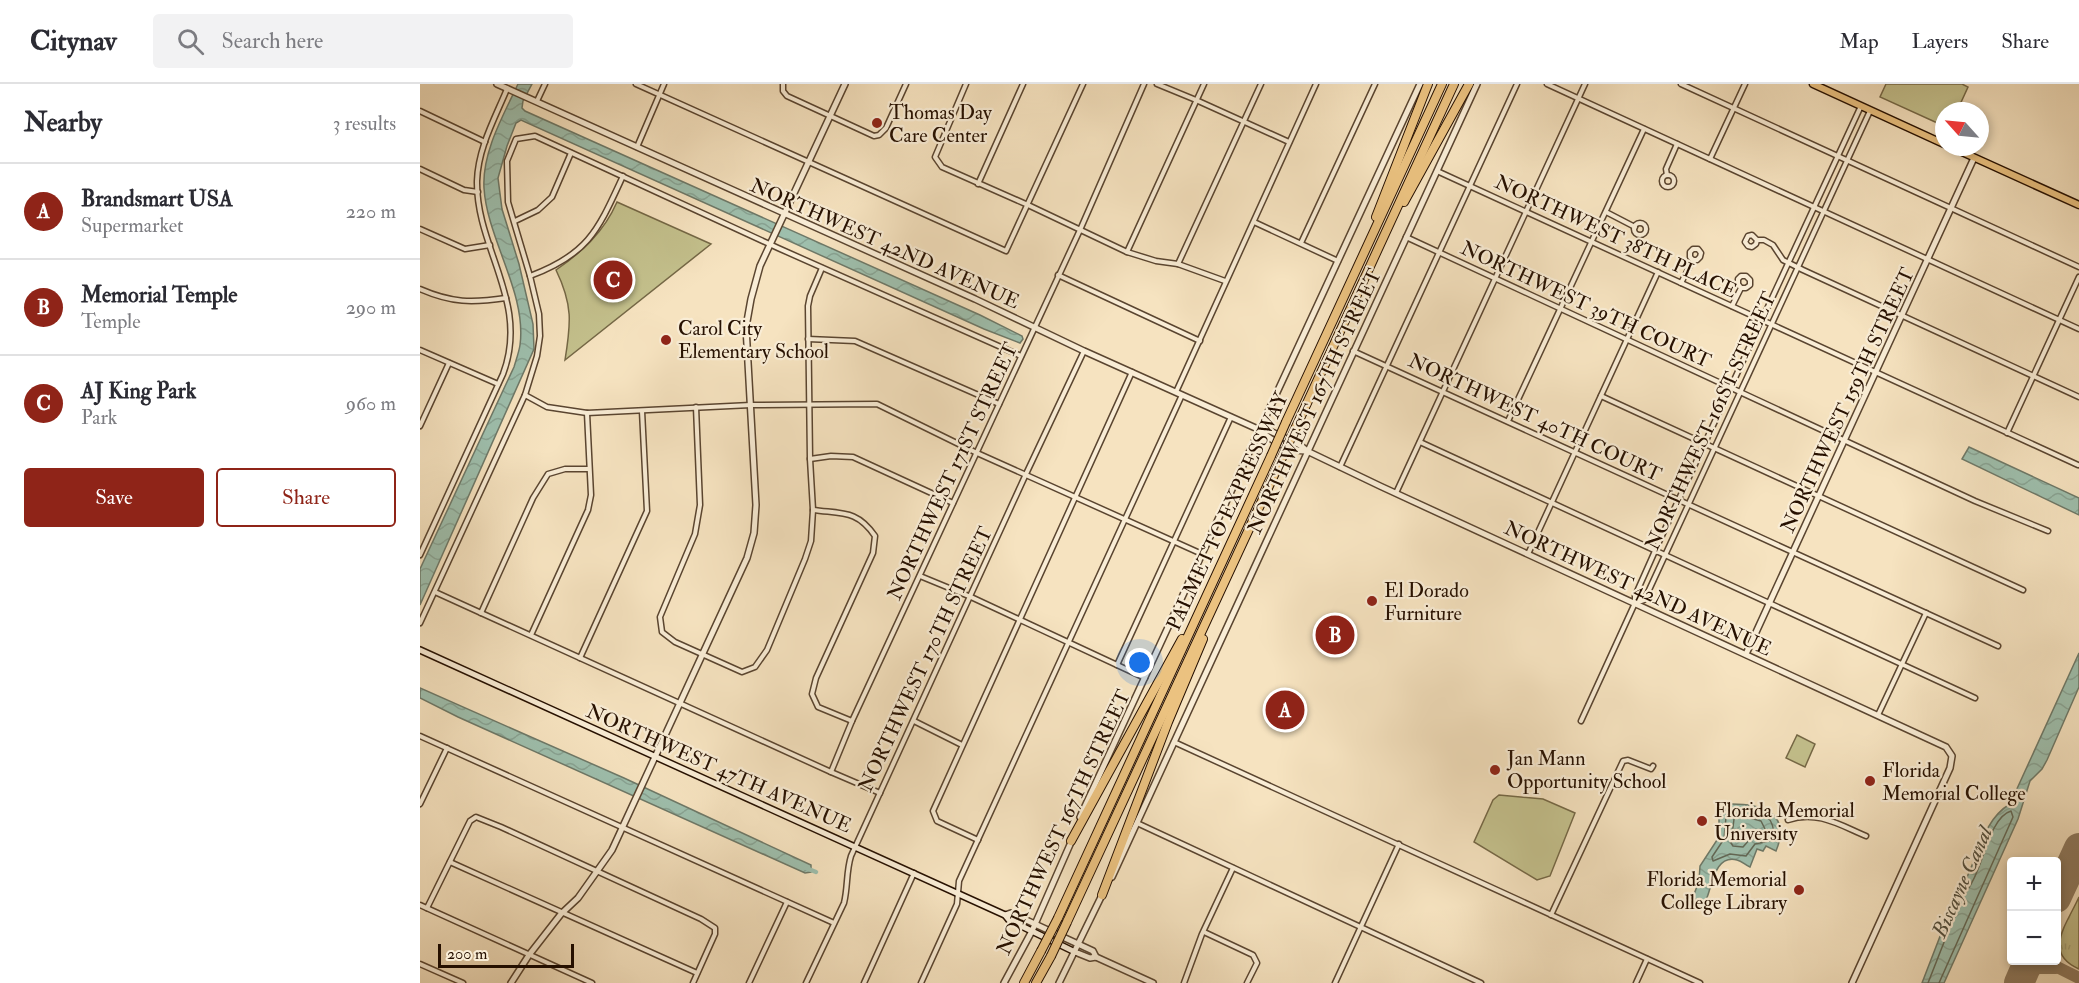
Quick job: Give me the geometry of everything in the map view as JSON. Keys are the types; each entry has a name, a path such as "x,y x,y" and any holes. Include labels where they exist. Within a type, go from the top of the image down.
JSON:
{"highway":[{"path":"1366,249 1379,207 1428,84"},
{"name":"PALMETTO EXPRESSWAY","path":"1024,983 1058,918 1442,84"},
{"name":"PALMETTO EXPRESSWAY","path":"1036,983 1068,922 1454,84"},
{"path":"1390,223 1411,191 1469,84"},
{"path":"1102,895 1168,723 1201,645 1210,614"},
{"path":"1071,841 1176,648 1196,618"}],"main road":[{"path":"1813,84 1935,140"},
{"path":"1970,156 2079,205"}],"street":[{"name":"NORTHWEST 42ND AVENUE","path":"496,84 964,294 1260,430 1267,437 1292,449 1307,451 1944,746 1952,756 1950,768 1852,983"},
{"path":"537,101 545,84"},
{"path":"636,84 1006,251 1083,84"},
{"path":"637,148 664,84"},
{"path":"783,84 783,91 787,96 870,134 879,135 886,128 906,84"},
{"path":"511,983 529,955 561,914 578,898 612,850 681,704 751,544 756,505 746,327 760,266 845,84"},
{"path":"966,84 935,157 942,167 1127,252 1156,261 1178,264 1225,281"},
{"path":"978,184 1023,84"},
{"name":"NORTHWEST 171ST STREET","path":"831,772 852,721 1080,230 1144,84"},
{"path":"1157,84 1289,142"},
{"path":"1127,252 1204,84"},
{"path":"1178,264 1260,84"},
{"path":"921,983 957,904 959,881 1126,520 1225,281 1316,84"},
{"path":"1301,243 1375,84"},
{"name":"NORTHWEST 167TH STREET","path":"1004,983 1032,931 1080,818 1420,84"},
{"name":"NORTHWEST 167TH STREET","path":"1075,952 1137,823 1476,84"},
{"path":"1340,467 1517,84"},
{"path":"1547,84 2079,329"},
{"path":"1396,493 1585,84"},
{"path":"1681,84 2079,267"},
{"path":"1710,159 1745,84"},
{"path":"420,555 507,363 512,340 510,314 490,245 478,192 479,162 485,142 510,90"},
{"name":"NORTHWEST 161ST STREET","path":"1861,106 1635,596 1635,603 1644,600 1870,110"},
{"path":"420,111 485,142"},
{"path":"1508,421 1644,129"},
{"path":"420,623 525,395 537,356 540,336 539,314 508,202 507,161 516,139 536,136 772,242 822,268 1021,356"},
{"path":"1667,176 1666,169 1677,144"},
{"path":"515,221 538,210 552,197 572,153"},
{"name":"NORTHWEST 159TH STREET","path":"1746,654 1974,158"},
{"path":"420,169 464,190 478,192"},
{"name":"NORTHWEST 38TH PLACE","path":"1437,171 2078,465"},
{"path":"530,276 570,258 585,245 599,226 623,176"},
{"path":"1606,212 1635,227"},
{"path":"1254,222 1338,261"},
{"path":"420,229 465,249 490,245"},
{"name":"NORTHWEST 39TH COURT","path":"1406,237 1975,501 2048,531"},
{"path":"1756,240 1764,240 1773,245 1783,260 1798,268 2079,397"},
{"path":"1681,283 1693,260"},
{"path":"696,407 700,505 695,534 660,616 662,632 675,642 742,672 755,667 767,650 806,559 811,541 813,510 808,339 810,296 822,268"},
{"path":"1528,554 1658,272"},
{"path":"1058,275 1200,341"},
{"path":"2007,433 2079,277"},
{"path":"1732,306 1741,288"},
{"path":"420,289 461,302 506,298"},
{"path":"808,339 855,341 999,404"},
{"path":"420,350 498,384"},
{"name":"NORTHWEST 170TH STREET","path":"806,983 844,903 848,866 856,846 1084,351"},
{"name":"NORTHWEST 40TH COURT","path":"1353,351 1998,646"},
{"path":"420,426 449,363"},
{"path":"978,840 937,821 933,811 1018,619 1132,372"},
{"path":"525,395 547,407 587,413 751,405 877,404 977,453 1203,555"},
{"path":"1601,396 2023,590"},
{"path":"580,658 647,511 642,411"},
{"path":"531,635 588,510 591,495 587,413"},
{"path":"1117,665 1231,417"},
{"path":"1419,442 1975,698"},
{"path":"810,459 831,456 853,457 953,503"},
{"path":"481,613 533,498 548,474 565,469 589,469"},
{"path":"813,510 854,515 867,524 875,536 873,553 816,678 812,694 818,707 852,721"},
{"path":"920,576 971,597 1146,678"},
{"path":"435,591 880,793"},
{"path":"1581,721 1635,603"},
{"path":"1878,715 1926,613"},
{"name":"NORTHWEST 47TH AVENUE","path":"420,650 856,846 1005,915 1009,920 1075,952 1090,958 1096,957 1153,983"},
{"path":"914,721 962,745"},
{"path":"420,736 834,923"},
{"path":"1174,741 1700,983"},
{"path":"420,804 447,748"},
{"path":"1551,915 1623,761 1628,760 1647,769 1653,766"},
{"path":"1788,820 1798,816 1825,818 1866,836"},
{"path":"427,908 470,821 476,817 701,919 716,928 693,983"},
{"path":"1137,823 1481,983"},
{"path":"1335,983 1399,844"},
{"path":"450,862 697,974"},
{"path":"1184,983 1233,868"},
{"path":"864,983 914,873"},
{"path":"749,983 787,902"},
{"path":"420,905 592,983"},
{"name":"NORTHWEST 47TH AVENUE","path":"1005,915 1011,913 1035,923 1093,951 1096,957"},
{"path":"1204,932 1254,955 1257,963 1247,983"},
{"path":"1059,983 1075,952"},
{"path":"1636,983 1647,959"},
{"path":"420,964 463,983"}],"green space":[{"path":"1886,84 1962,84 1968,87 1961,102 1935,102 1935,122 1880,97"},
{"path":"617,202 711,244 565,360 569,335 568,304 556,270 575,256 599,232"},
{"path":"1797,735 1815,744 1805,767 1786,758"},
{"path":"1499,795 1543,799 1575,813 1550,876 1537,880 1474,842 1493,800"},
{"path":"2079,897 2079,969 2062,955 2061,937"}],"water":[{"path":"518,84 532,84 523,101 522,108 525,111 980,315 1022,336 1023,339 1020,343 984,329 521,120 516,123 498,178 502,209 519,264 533,324 534,349 420,605 420,569 514,367 520,348 521,325 518,306 492,227 484,188 486,161 490,148"},
{"path":"1969,447 2079,498 2079,515 1962,459"},
{"path":"2079,653 2079,687 2047,760 2030,781 2018,819 1944,983 1922,983 1956,895 1969,872 1985,834 1999,812 2010,804"},
{"path":"420,688 624,778 811,865 811,872 805,873 458,717 420,698"},
{"path":"1726,804 1760,808 1776,818 1780,826 1780,837 1776,851 1766,846 1763,851 1757,849 1750,867 1737,860 1723,862 1715,873 1706,900 1695,907 1690,905 1699,881 1700,866 1719,837 1719,817"}],"waterway":[{"path":"806,868 816,872"}],"taxiway":[{"path":"2053,965 2079,978"},
{"path":"2021,978 2038,968 2056,968"}],"runway":[{"path":"2061,887 2079,848"},
{"path":"2019,983 2027,965"}],"place":[{"name":"Thomas Day Care Center","path":"877,123"},
{"name":"AJ King Park","path":"613,280"},
{"name":"Carol City Elementary School","path":"666,340"},
{"name":"El Dorado Furniture","path":"1372,601"},
{"name":"Memorial Temple","path":"1335,635"},
{"name":"Brandsmart USA","path":"1285,710"},
{"name":"Jan Mann Opportunity School","path":"1495,770"},
{"name":"Florida Memorial College","path":"1870,781"},
{"name":"Florida Memorial University","path":"1702,821"},
{"name":"Florida Memorial College Library","path":"1799,890"}],"water label":[{"name":"Biscayne Canal","path":"1962,882"}]}
